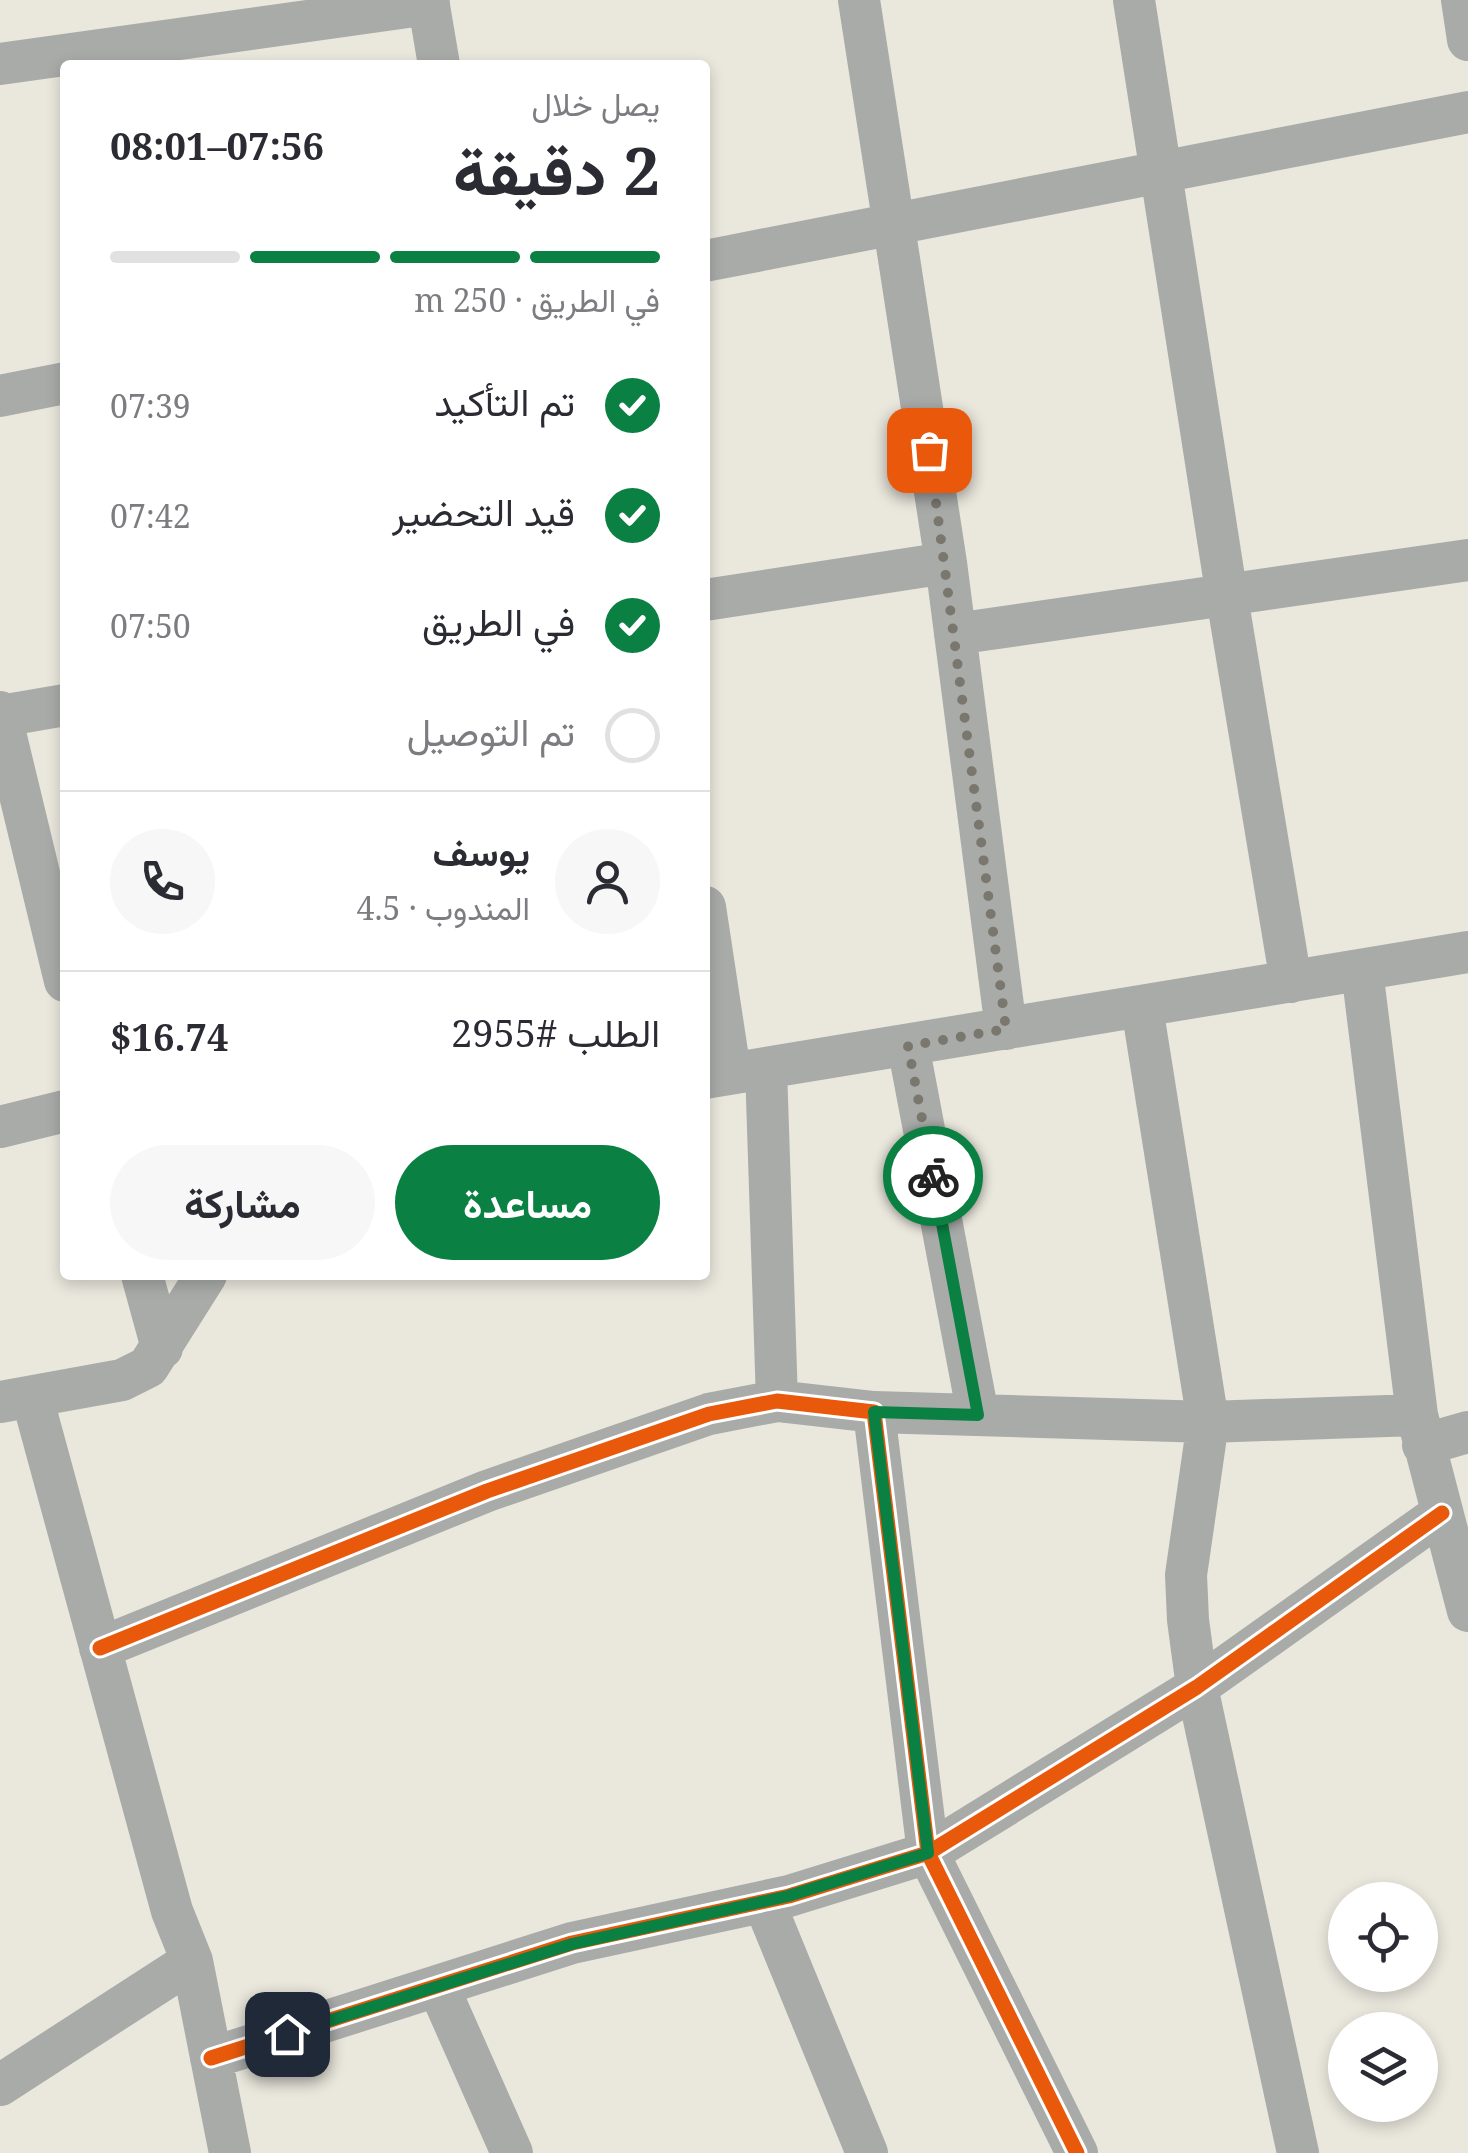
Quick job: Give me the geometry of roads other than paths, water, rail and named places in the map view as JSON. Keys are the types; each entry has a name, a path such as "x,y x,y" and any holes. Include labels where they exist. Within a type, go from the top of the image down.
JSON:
{"street":[{"path":"859,0 946,563 1006,1029"},
{"path":"1134,0 1290,982"},
{"path":"1462,0 1468,40"},
{"path":"0,64 428,2 438,60"},
{"path":"710,260 1468,112"},
{"path":"0,396 60,384"},
{"path":"955,634 1468,560"},
{"path":"710,599 946,563"},
{"path":"60,706 0,714 18,868 60,969"},
{"path":"710,936 733,1072 777,1401"},
{"path":"733,1072 1468,952"},
{"path":"1362,970 1420,1430 1468,1611"},
{"path":"1142,1007 1208,1422 1186,1575 1197,1688 1298,2153"},
{"path":"908,1046 978,1415"},
{"path":"0,1127 60,1113"},
{"path":"143,1280 162,1348"},
{"path":"203,1280 148,1367 122,1380 16,1399 100,1648 172,1912 192,1962 230,2153"},
{"path":"100,1648 487,1492 709,1414 777,1401 874,1412 1468,1432"},
{"path":"874,1412 928,1853 1077,2153"},
{"path":"211,2058 572,1944 764,1902 928,1853 1197,1688 1442,1513"},
{"path":"764,1902 867,2153"},
{"path":"0,2085 192,1962"},
{"path":"438,1986 512,2153"}]}
